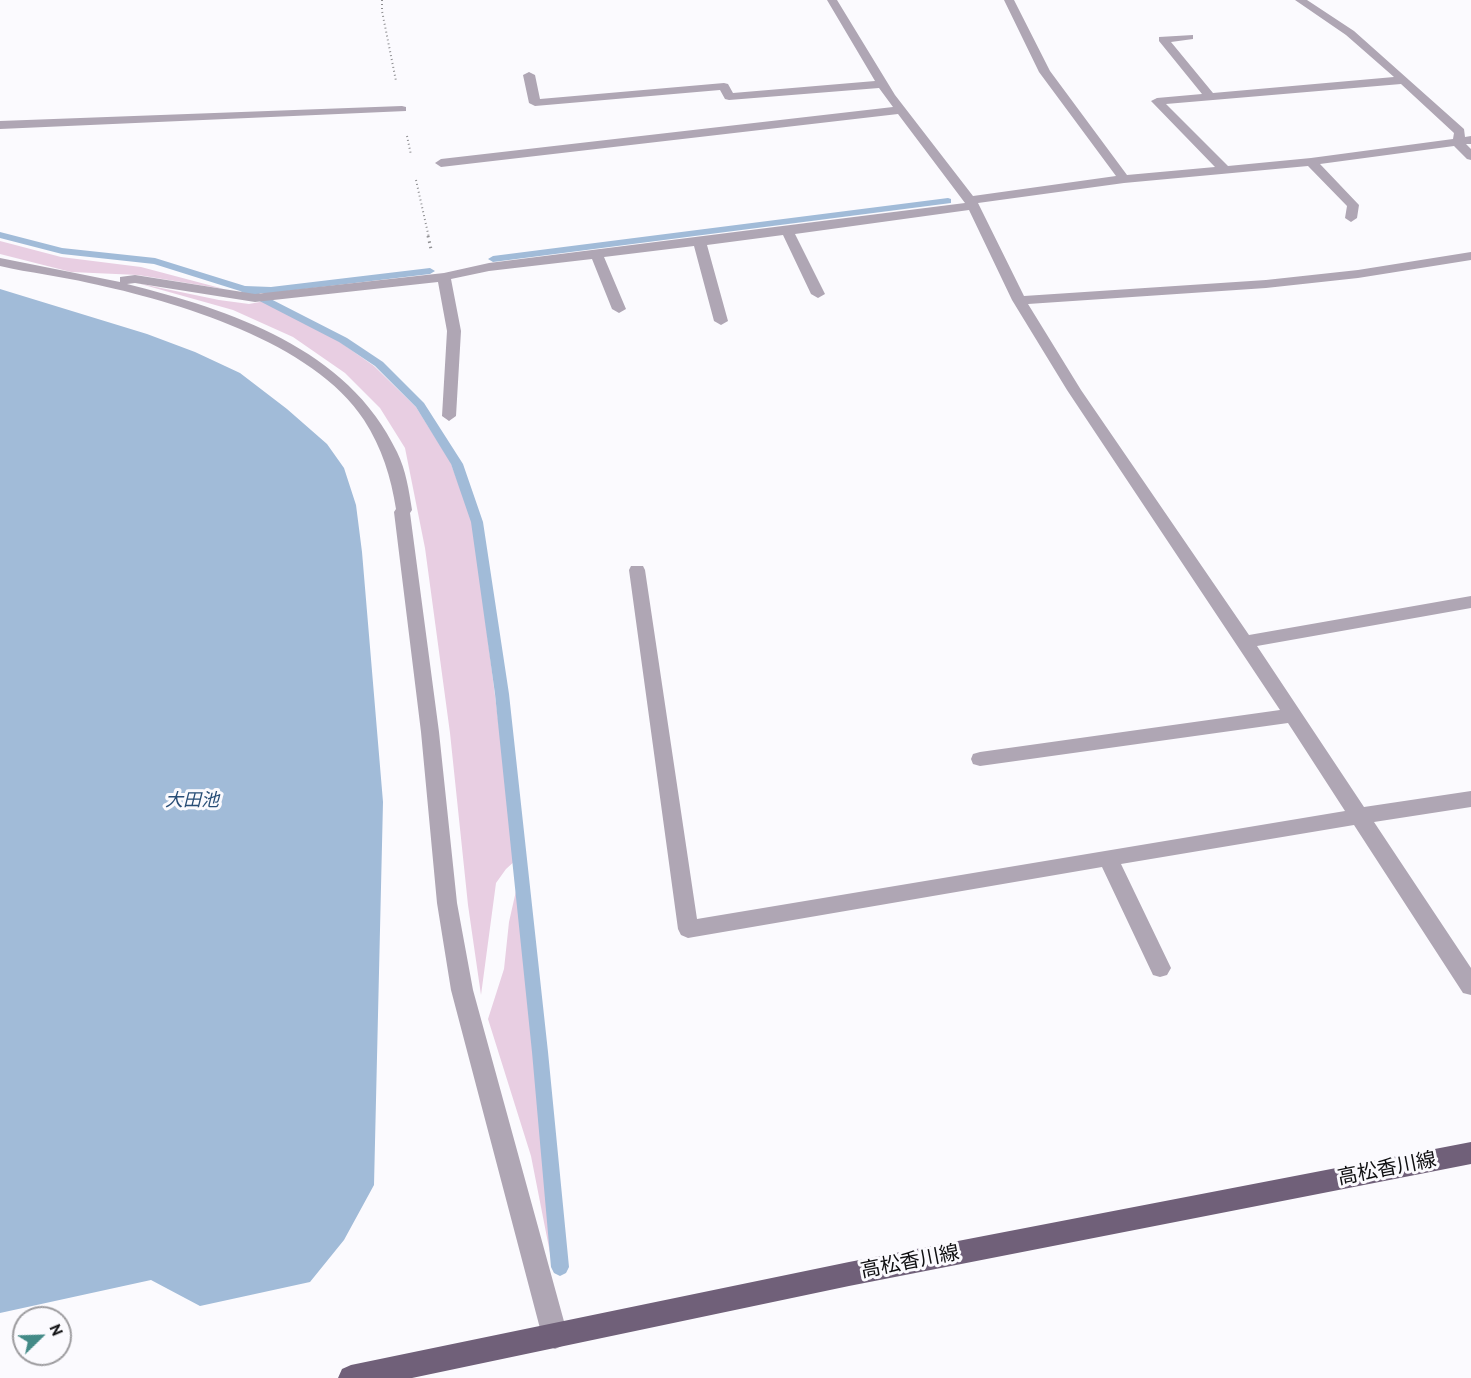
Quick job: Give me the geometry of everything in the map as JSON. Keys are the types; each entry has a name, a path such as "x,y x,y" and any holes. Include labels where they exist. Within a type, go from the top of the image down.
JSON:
{"main road":[{"name":"高松香川線","path":"351,1378 382,1375 849,1274 1471,1153"}],"street":[{"path":"832,0 883,84 972,203 1019,300 1074,390 1245,642 1471,986"},
{"path":"1009,0 1046,72 1124,179"},
{"path":"1300,0 1306,0"},
{"path":"1300,0 1350,33 1404,80 1460,132 1471,156"},
{"path":"1189,37 1163,39 1210,96"},
{"path":"529,75 535,103 724,86 729,97 883,84"},
{"path":"1225,170 1157,101 1404,80"},
{"path":"0,125 402,109"},
{"path":"441,163 901,110"},
{"path":"102,281 135,279 232,296 260,297 444,277 489,267 787,231 1124,179 1311,162 1465,142"},
{"path":"1311,162 1353,205 1352,218"},
{"path":"787,231 818,294"},
{"path":"699,241 721,321"},
{"path":"596,253 619,309"},
{"path":"1019,300 1266,284 1358,274 1471,256"},
{"path":"0,262 32,271 102,281 223,317 290,348 321,369 348,392 371,420 389,451 399,482 404,510 402,512 430,732 447,903 462,990 555,1336"},
{"path":"444,277 454,331 449,416"},
{"path":"637,570 688,929 1471,799"},
{"path":"1245,642 1471,602"},
{"path":"980,759 1293,715"},
{"path":"1108,858 1160,968"}],"path":[{"path":"382,0 382,11 411,155"},
{"path":"416,179 436,272 444,277"}],"shaded area":[{"path":"0,241 61,257 141,267 224,289 138,275 71,272 0,254"},
{"path":"137,283 219,300 249,304 265,301 337,340 374,366 416,407 450,461 473,523 516,860 496,883 481,995 468,905 450,733 425,548 405,448 380,408 345,373 293,337 233,310"},
{"path":"518,882 554,1255 551,1258 531,1156 488,1019 504,969 509,922"}],"water":[{"name":"大田池","path":"0,289 147,334 195,352 240,373 287,409 327,444 344,468 356,505 383,802 374,1185 344,1240 310,1282 200,1306 151,1280 32,1306 12,1306 12,1310 0,1313"}],"waterway":[{"path":"493,259 948,201"},
{"path":"0,235 62,251 155,261 244,289"},
{"path":"244,289 271,290 430,271"},
{"path":"244,289 343,340 379,364 420,405 457,464 477,522 502,694 560,1267"}]}
